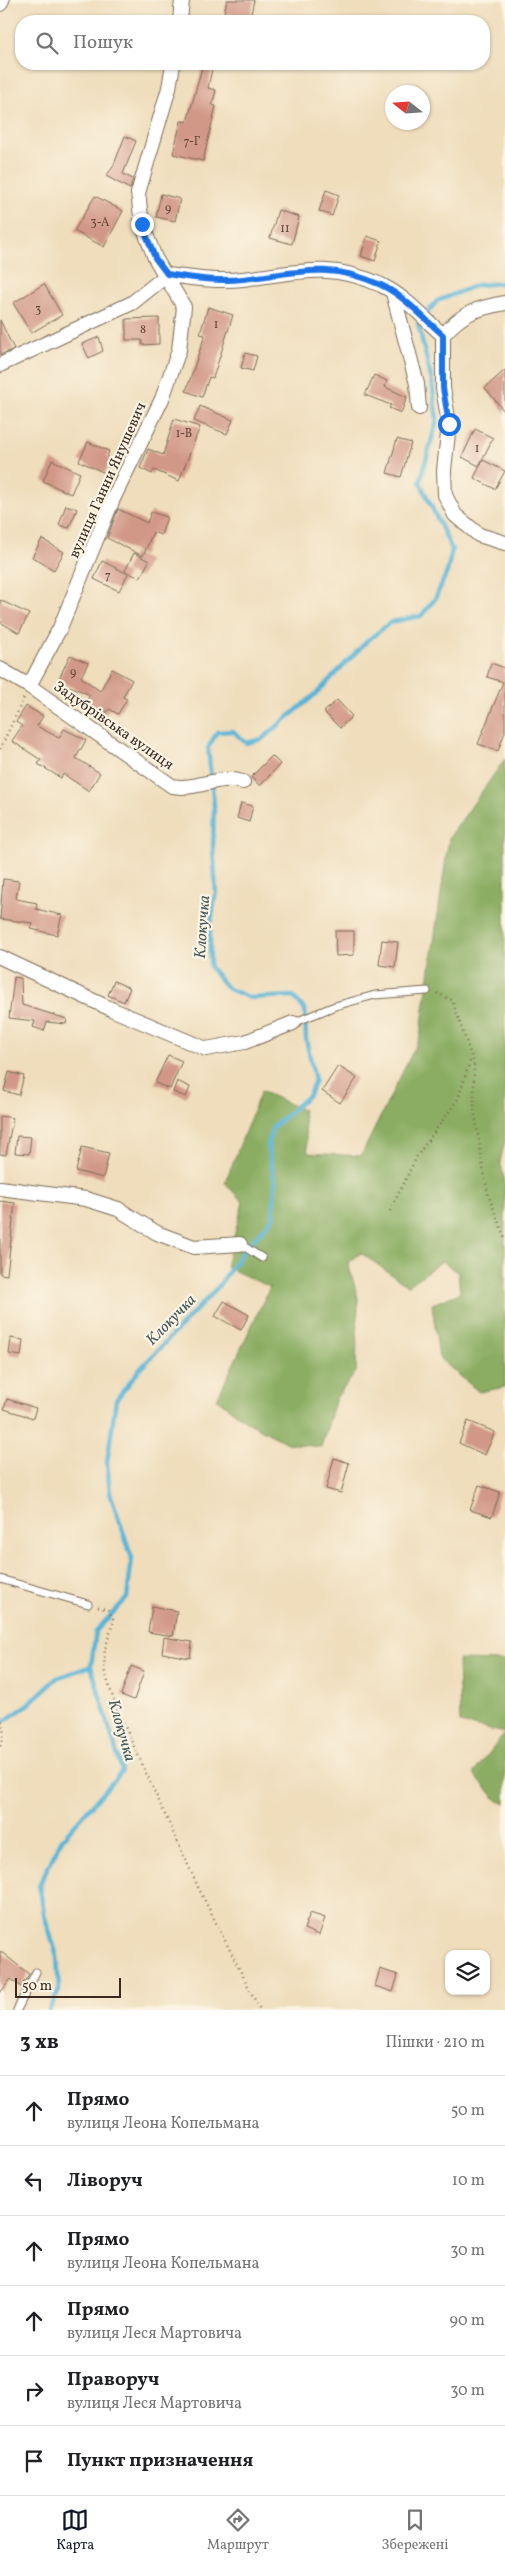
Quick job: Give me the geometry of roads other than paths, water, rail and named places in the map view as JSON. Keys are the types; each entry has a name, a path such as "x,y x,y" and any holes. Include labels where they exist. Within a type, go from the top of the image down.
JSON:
{"street":[{"path":"0,4 2,0"},
{"path":"181,15 182,0"},
{"name":"вулиця Ганни Янушевич","path":"29,686 60,628 113,499 162,399 179,350 184,307 167,274 155,258 142,224 138,193 169,88 172,70"},
{"path":"0,364 132,303 167,274 196,279 241,280 318,269 358,277 382,286 411,304 438,331 443,388 449,424 444,470 445,495 455,515 479,535 505,543"},
{"path":"394,293 417,384 419,408"},
{"path":"438,331 483,306 505,302"},
{"name":"Задубрівська вулиця","path":"0,669 29,686 172,786 186,788 232,778 243,782"},
{"path":"0,957 154,1028 206,1048 245,1042 293,1024"},
{"path":"0,1188 86,1199 118,1209 157,1233 194,1247 240,1244"}],"lane":[{"path":"293,1024 336,1006 375,995 427,991"},
{"path":"240,1244 262,1258"},
{"path":"0,1580 88,1604"},
{"path":"17,2010 36,1972"}],"waterway":[{"name":"Клокучка","path":"49,2010 59,1991 57,1956 45,1918 39,1885 62,1839 122,1771 91,1666 96,1631 127,1598 132,1558 110,1493 107,1462 116,1400 140,1369 217,1288 242,1253 273,1218 275,1183 268,1148 272,1128 309,1095 315,1080 306,1039 305,1010 293,996 250,998 227,988 210,967 210,928 216,892 213,848 214,805 208,748 217,732 233,731 246,743 262,739 317,693 367,641 391,622 421,616 435,599 447,572 452,550 420,482 437,420 432,382 418,324 437,301 477,285 505,283"},
{"path":"0,1724 25,1707 57,1678 91,1666"}]}
